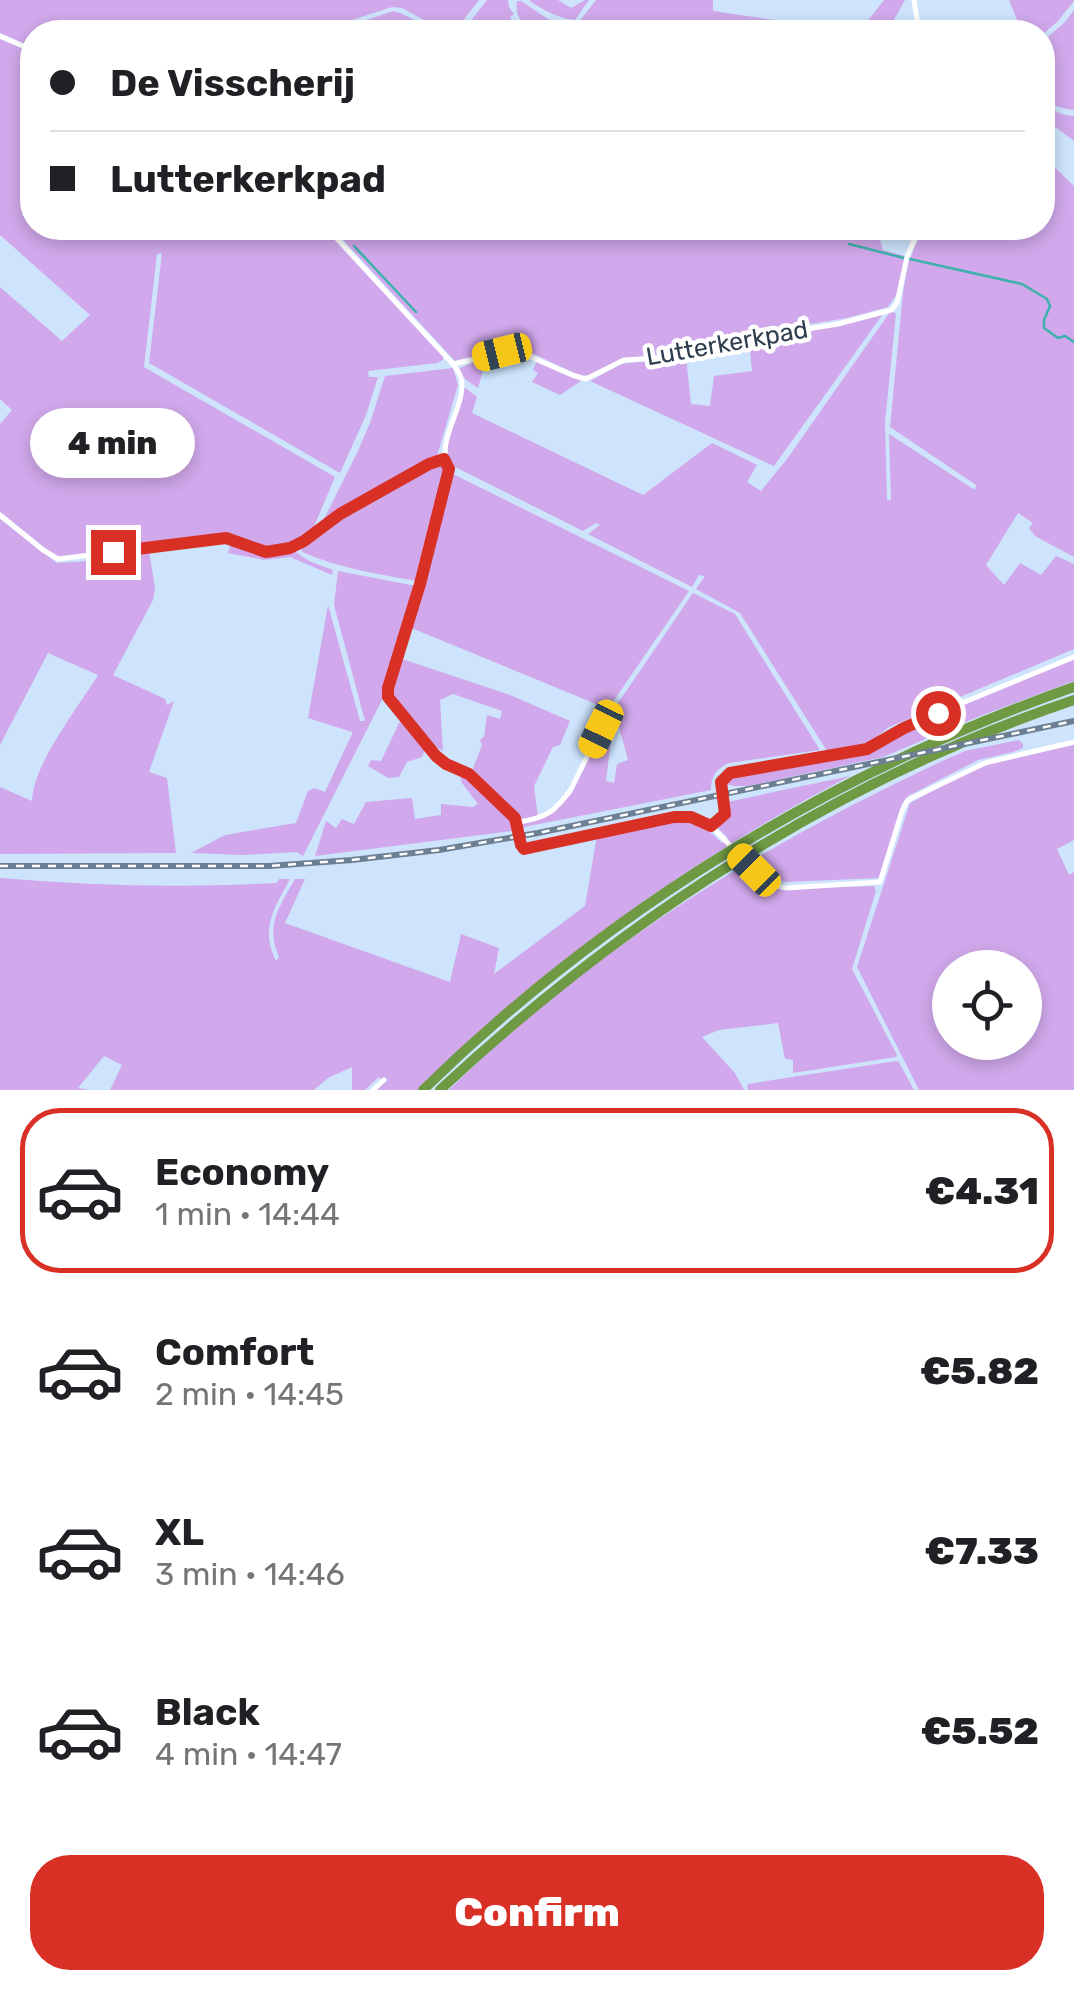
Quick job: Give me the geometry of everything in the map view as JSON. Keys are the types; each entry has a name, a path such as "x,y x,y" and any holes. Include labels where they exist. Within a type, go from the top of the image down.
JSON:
{"highway":[{"path":"422,1090 552,976 620,924 729,851 904,756 1074,687"},
{"path":"440,1090 575,972 728,866 902,771 1074,700"}],"street":[{"path":"338,240 453,364 462,384 444,459 449,469 388,697 436,756 469,774 518,822 521,845 527,850 593,833 691,817 711,826 764,880 780,888 880,882 907,801 986,762 1074,742"},
{"name":"Lutterkerkpad","path":"453,364 515,350 586,378 624,360 678,356 891,310 897,302 914,240"},
{"path":"0,515 58,559 226,538 266,552 304,541 340,514 444,459"},
{"path":"711,826 725,814 721,782 730,773 867,749 904,728 1074,657"},
{"path":"518,822 548,815 562,802 612,706"},
{"path":"374,1090 384,1080"}],"shaded area":[{"path":"0,0 479,0 463,20 424,20 392,7 352,20 20,20 20,42 0,33"},
{"path":"487,0 508,0 514,14 511,20 471,20"},
{"path":"529,0 558,0 571,8 589,0 575,20 550,13"},
{"path":"596,0 713,0 713,11 774,20 580,20"},
{"path":"884,0 905,0 894,20 868,20"},
{"path":"1009,0 1074,0 1055,24 1055,20 1017,20"},
{"path":"517,1 521,1 551,20 521,20"},
{"path":"1074,10 1074,110 1055,105 1055,31"},
{"path":"393,11 414,20 367,20"},
{"path":"0,39 20,47 20,240 336,240 443,360 368,371 369,377 378,377 340,473 149,363 162,253 157,254 144,367 335,477 312,531 287,547 257,546 216,537 65,558 55,556 0,512 0,424 12,410 0,399 0,287 62,341 90,315 0,235"},
{"path":"1055,111 1074,116 1074,141 1055,127"},
{"path":"1055,168 1074,186 1074,557 1035,536 1029,528 1033,523 1018,513 986,565 1004,585 1020,563 1041,575 1056,556 1074,564 1074,649 889,727 870,742 827,751 740,613 696,589 705,576 699,575 692,587 588,534 600,525 596,523 583,531 441,460 464,387 477,397 472,413 643,495 712,443 757,465 747,482 761,491 893,312 896,314 885,422 887,500 891,500 889,434 975,490 976,485 890,427 908,263 918,240 1055,240"},
{"path":"343,240 880,240 883,250 905,256 899,291 888,307 847,318 752,334 674,354 623,358 581,376 521,348 455,361"},
{"path":"883,314 774,466 590,381 621,364 686,357 691,404 710,406 714,376 752,371 749,341"},
{"path":"487,357 478,388 459,371"},
{"path":"537,361 581,381 560,395 532,382 538,373 533,370"},
{"path":"453,368 458,385 437,456 322,523 370,423 385,376"},
{"path":"436,464 448,469 417,581 344,566 302,552 301,547 340,517"},
{"path":"453,474 689,591 608,709 409,627"},
{"path":"0,519 57,563 149,550 153,600 113,675 165,699 167,705 174,701 149,772 167,778 176,853 0,854 0,787 32,801 48,754 98,675 48,653 0,745"},
{"path":"231,543 267,553 291,549 333,570 332,575 290,557 264,560 228,553"},
{"path":"338,571 416,586 384,696 303,856 297,852 191,853 225,835 296,823 308,791 314,788 325,792 352,734 308,718 328,605 360,721 365,721 334,605"},
{"path":"693,593 735,614 820,750 729,763 715,774 711,790 524,827 520,833 521,825 553,813 572,793 601,734 611,740 606,781 614,783 617,764 628,760 614,709"},
{"path":"399,658 510,695 570,721 534,786 538,817 519,820 472,771 487,715 500,719 502,711 453,694 440,700 443,751 433,745 389,694"},
{"path":"1074,658 1074,681 883,757 748,786 725,784 735,774 869,751 902,731"},
{"path":"402,717 427,745 422,757 407,762 399,777 388,778 368,766 371,760 381,761"},
{"path":"1019,740 1023,748 978,760 908,796 902,804 880,878 785,882 769,877 756,866 749,870 775,889 874,886 876,891 852,969 896,1057 793,1073 793,1060 785,1059 778,1023 719,1030 702,1037 735,1073 744,1090 449,1090 562,990 685,902 814,825 949,758"},
{"path":"1074,745 1074,840 1057,849 1069,875 1074,872 1074,1090 919,1090 857,967 910,803 980,766"},
{"path":"458,767 514,820 517,833 315,856 326,821 336,828 342,819 354,824 366,802 412,798 415,819 441,815 441,804 478,804 462,783"},
{"path":"850,776 734,842 622,917 516,1000 417,1090 376,1090 384,1082 379,1077 365,1090 352,1090 352,1067 328,1078 314,1090 110,1090 122,1065 104,1056 78,1088 89,1090 0,1090 0,878 173,886 277,883 279,879 290,879 269,928 276,961 276,917 295,879 305,879 285,923 450,982 461,934 499,948 494,974 585,906 597,835 691,819 722,843 728,838 718,828 727,816 727,802"},
{"path":"896,1061 914,1090 748,1090 747,1086 748,1084"}],"waterway":[{"path":"849,244 904,258"},
{"path":"354,246 416,312"},
{"path":"910,259 1022,284 1047,299 1050,306 1044,328 1058,338 1065,336 1074,342"}],"railway":[{"path":"0,866 269,866 439,850 538,833 1074,721"}],"route":[{"path":"113,552 226,538 266,552 290,548 340,514 444,459 449,469 388,697 436,756 469,774 515,818 524,849 674,817 691,817 711,826 725,814 721,782 730,773 867,749 938,713"}]}
